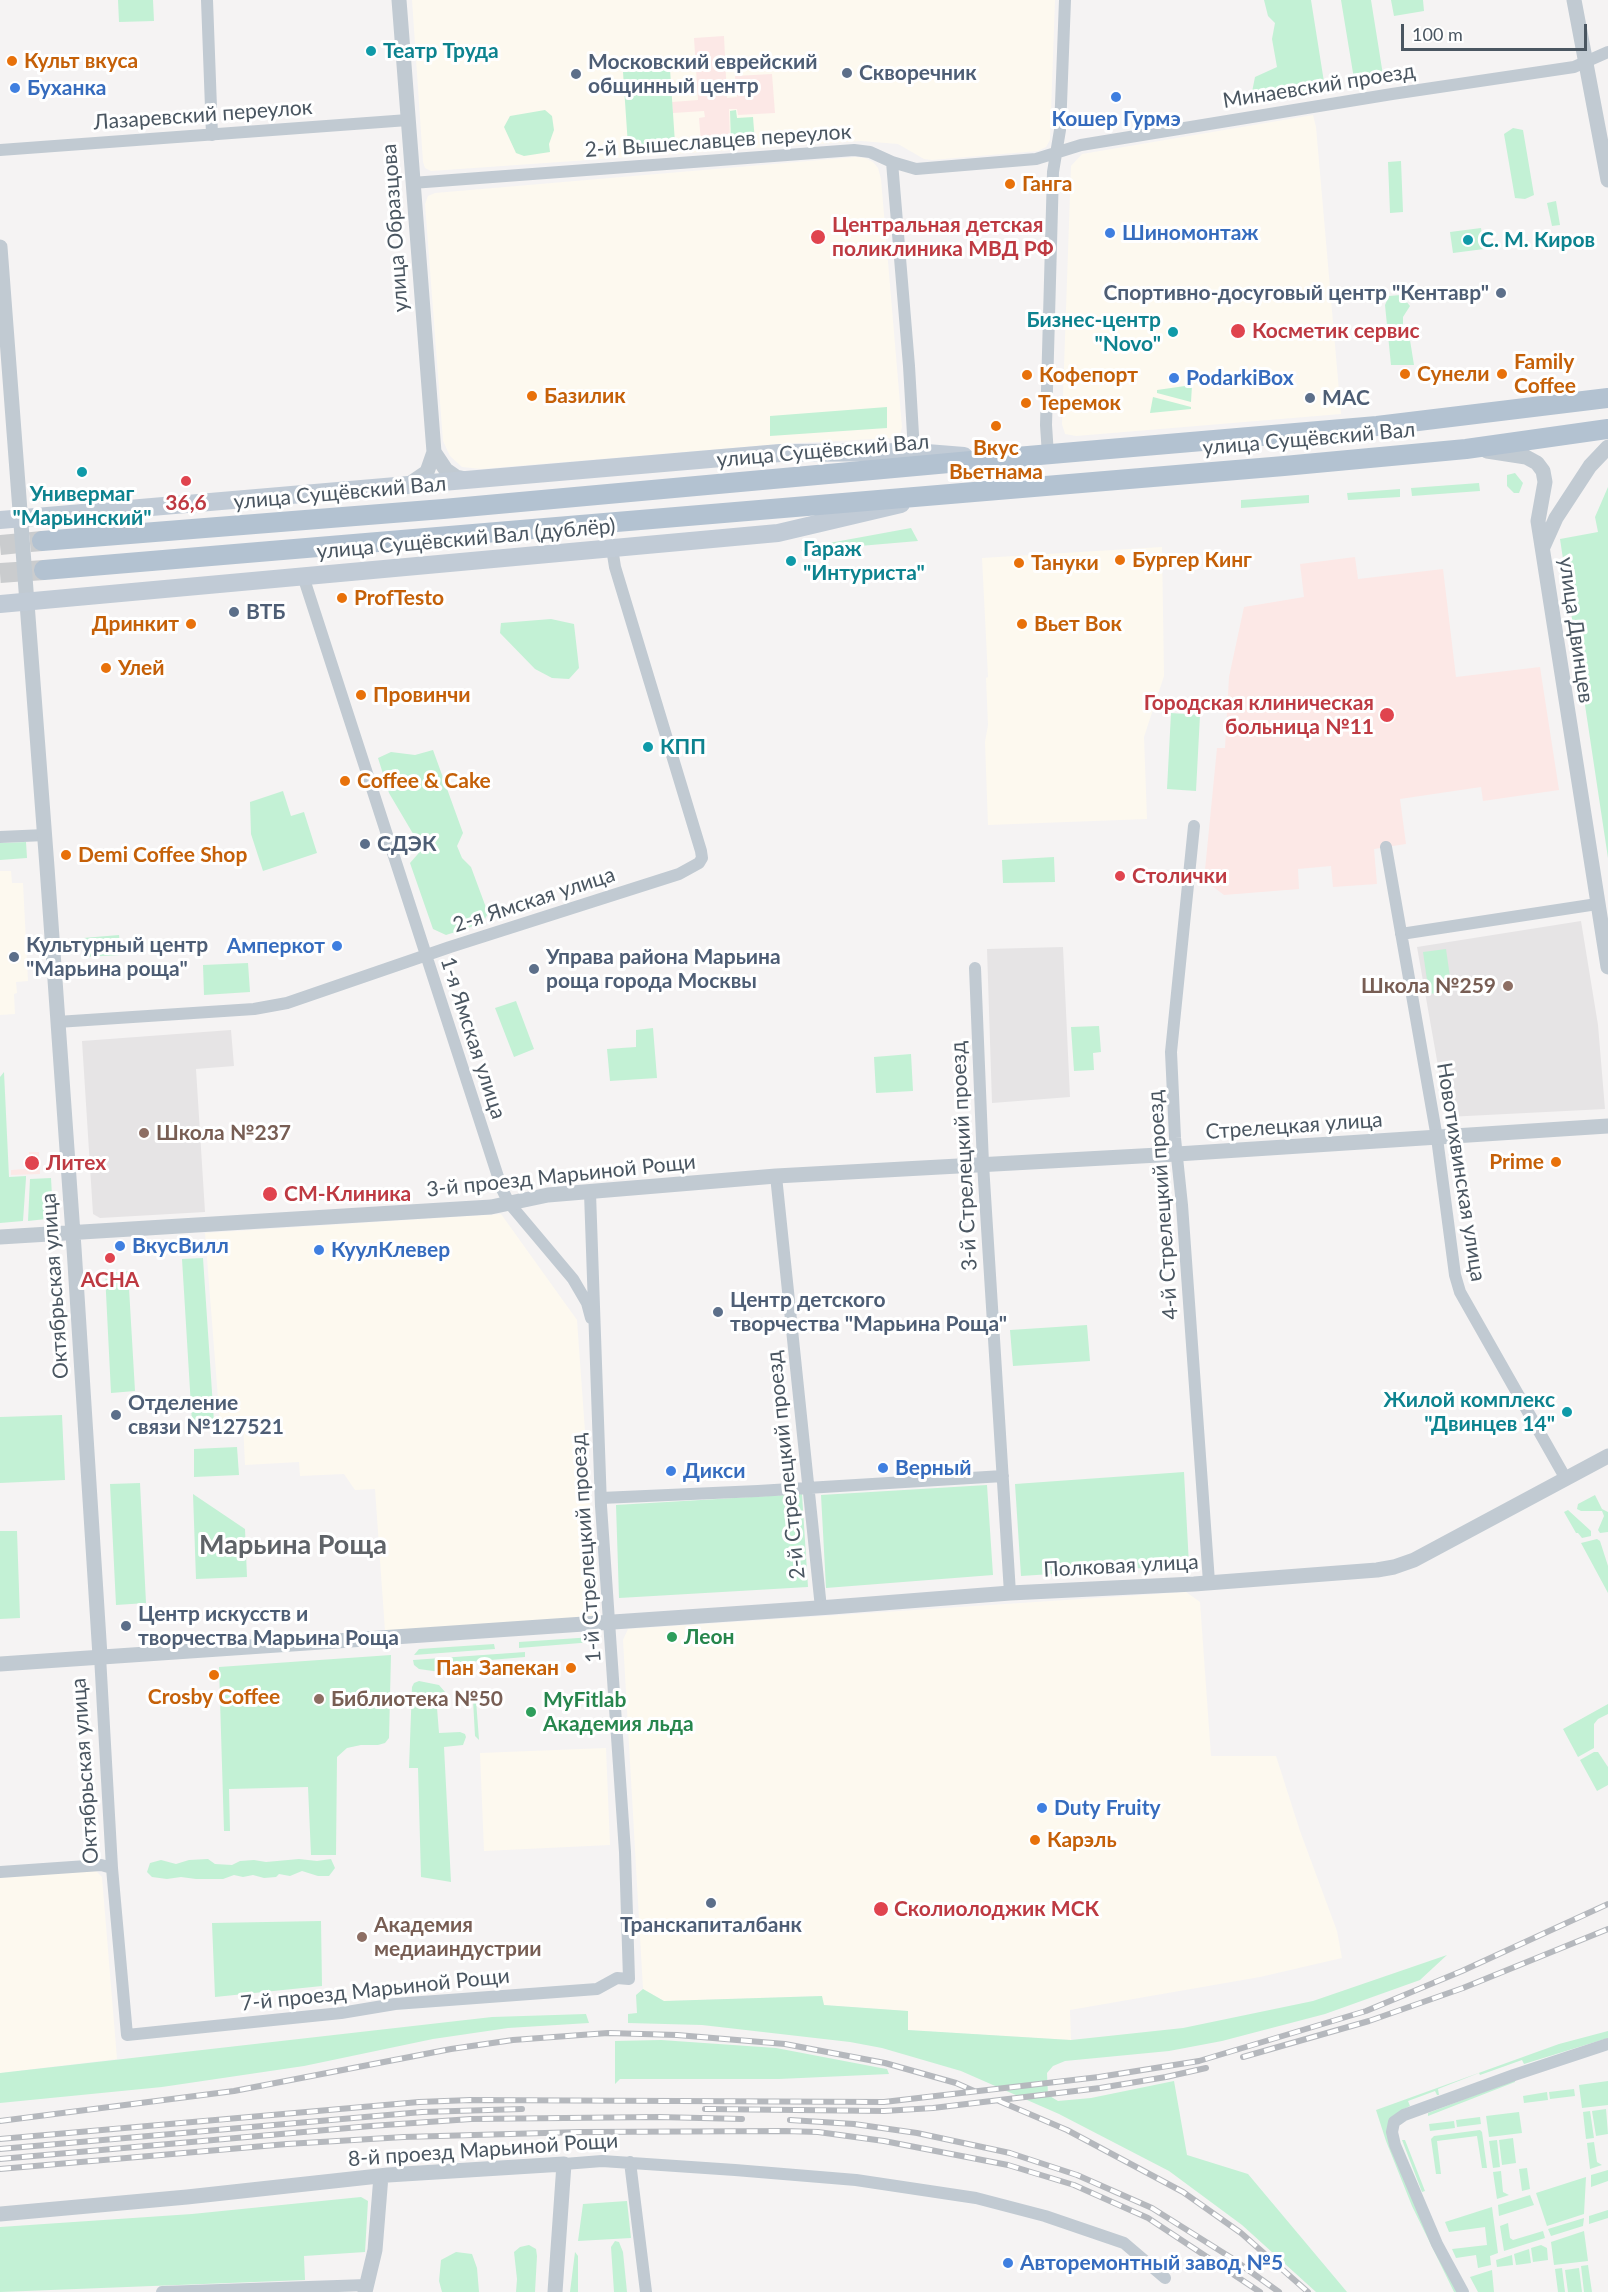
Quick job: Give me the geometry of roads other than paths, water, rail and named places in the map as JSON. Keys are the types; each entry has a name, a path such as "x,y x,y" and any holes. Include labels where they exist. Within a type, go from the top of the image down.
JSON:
{"main road":[{"name":"улица Сущёвский Вал","path":"42,541 443,509 1377,426 1608,398"},
{"name":"улица Сущёвский Вал","path":"45,570 1466,449 1608,429"},
{"path":"0,520 780,453 914,452 993,459"},
{"name":"улица Сущёвский Вал (дублёр)","path":"0,604 778,533 932,496"}],"street":[{"path":"207,0 212,135"},
{"name":"улица Образцова","path":"399,0 434,452"},
{"path":"1048,455 1046,425 1053,172 1058,151 1065,0"},
{"path":"1574,0 1608,180"},
{"name":"Минаевский проезд","path":"1058,151 1082,145 1392,94 1562,69 1608,52"},
{"name":"Лазаревский переулок","path":"0,150 408,120"},
{"name":"2-й Вышеславцев переулок","path":"412,183 854,150 870,152 916,169 941,168 1036,159 1058,151"},
{"path":"892,162 914,452"},
{"name":"Октябрьская улица","path":"0,247 45,835 73,1232 112,1868 127,2035"},
{"name":"улица Двинцев","path":"1543,547 1557,518 1590,466 1608,447"},
{"name":"улица Двинцев","path":"1466,449 1526,457 1537,463 1543,471 1545,482 1538,521 1608,967"},
{"path":"434,452 446,470 456,477 467,480"},
{"path":"408,485 427,472 434,452"},
{"name":"2-я Ямская улица","path":"57,1022 254,1009 280,1005 679,874 699,863 702,858 615,567 612,548"},
{"name":"1-я Ямская улица","path":"303,576 476,1112 509,1203"},
{"name":"4-й Стрелецкий проезд","path":"1194,826 1171,1052 1177,1154 1198,1401 1209,1582"},
{"path":"0,837 45,835"},
{"name":"Новотихвинская улица","path":"1386,847 1437,1138 1455,1275 1461,1292 1566,1479"},
{"path":"1401,934 1597,904"},
{"name":"3-й Стрелецкий проезд","path":"975,968 983,1164 1010,1593"},
{"name":"Стрелецкая улица","path":"983,1164 1608,1126"},
{"name":"3-й проезд Марьиной Рощи","path":"0,1237 491,1207 548,1195 776,1176 983,1164"},
{"name":"2-й Стрелецкий проезд","path":"776,1176 821,1608"},
{"name":"1-й Стрелецкий проезд","path":"590,1193 601,1498 625,1852 629,1947"},
{"name":"1-й Стрелецкий проезд","path":"509,1203 573,1279 587,1303 594,1326"},
{"name":"Полковая улица","path":"0,1664 1010,1593 1209,1582 1394,1567 1423,1556 1608,1456"},
{"path":"601,1498 1003,1476"},
{"path":"0,1872 101,1865 112,1868"},
{"name":"7-й проезд Марьиной Рощи","path":"127,2035 341,2013 395,2004 597,1989 617,1978 629,1978 629,1947"},
{"path":"1463,2292 1437,2244 1395,2145 1392,2132 1394,2122 1404,2115 1608,2044"},
{"name":"8-й проезд Марьиной Рощи","path":"0,2214 381,2176 602,2161 630,2162 856,2180 976,2198 1045,2216 1124,2243 1165,2278"},
{"path":"630,2162 646,2292"},
{"path":"555,2292 564,2164"},
{"path":"162,2292 366,2288 375,2250 381,2176"}],"tunnel":[{"path":"0,545 42,541"},
{"path":"0,573 44,570"}],"railway":[{"path":"0,2139 419,2102 470,2100 884,2102 1099,2077 1199,2061 1366,2011 1462,1971 1608,1904"},
{"path":"1243,2057 1369,2021 1463,1988 1608,1929"},
{"path":"0,2121 234,2091 451,2049 513,2040 608,2033 677,2035 785,2044 885,2063 956,2083 974,2091"},
{"path":"705,2109 884,2111 933,2108 1100,2088 1206,2068"},
{"path":"999,2101 1067,2130 1183,2192 1241,2233 1308,2292"},
{"path":"0,2149 422,2112 522,2109"},
{"path":"0,2159 471,2119 658,2117 742,2119"},
{"path":"790,2120 854,2124 917,2133 1010,2153 1077,2175 1152,2208 1230,2257 1279,2292"},
{"path":"0,2169 287,2144 404,2137 580,2132 818,2132 884,2141 1008,2165 1074,2185 1148,2218 1260,2292"}],"place":[{"name":"Театр Труда","path":"371,51"},
{"name":"Культ вкуса","path":"12,61"},
{"name":"Скворечник","path":"847,73"},
{"name":"Московский еврейский общинный центр","path":"576,74"},
{"name":"Буханка","path":"15,88"},
{"name":"Кошер Гурмэ","path":"1116,97"},
{"name":"Ганга","path":"1010,184"},
{"name":"Шиномонтаж","path":"1110,233"},
{"name":"Центральная детская поликлиника МВД РФ","path":"818,237"},
{"name":"С. М. Киров","path":"1468,240"},
{"name":"Спортивно-досуговый центр \"Кентавр\"","path":"1501,293"},
{"name":"Косметик сервис","path":"1238,331"},
{"name":"Бизнес-центр \"Novo\"","path":"1173,332"},
{"name":"Сунели","path":"1405,374"},
{"name":"Family Coffee","path":"1502,374"},
{"name":"Кофепорт","path":"1027,375"},
{"name":"PodarkiBox","path":"1174,378"},
{"name":"Базилик","path":"532,396"},
{"name":"MAC","path":"1310,398"},
{"name":"Теремок","path":"1026,403"},
{"name":"Вкус Вьетнама","path":"996,426"},
{"name":"Универмаг \"Марьинский\"","path":"82,472"},
{"name":"36,6","path":"186,481"},
{"name":"Бургер Кинг","path":"1120,560"},
{"name":"Гараж \"Интуриста\"","path":"791,561"},
{"name":"Тануки","path":"1019,563"},
{"name":"ProfTesto","path":"342,598"},
{"name":"ВТБ","path":"234,612"},
{"name":"Дринкит","path":"191,624"},
{"name":"Вьет Вок","path":"1022,624"},
{"name":"Улей","path":"106,668"},
{"name":"Провинчи","path":"361,695"},
{"name":"Городская клиническая больница №11","path":"1387,715"},
{"name":"КПП","path":"648,747"},
{"name":"Coffee & Cake","path":"345,781"},
{"name":"СДЭК","path":"365,844"},
{"name":"Demi Coffee Shop","path":"66,855"},
{"name":"Столички","path":"1120,876"},
{"name":"Амперкот","path":"337,946"},
{"name":"Культурный центр \"Марьина роща\"","path":"14,957"},
{"name":"Управа района Марьина роща города Москвы","path":"534,969"},
{"name":"Школа №259","path":"1508,986"},
{"name":"Школа №237","path":"144,1133"},
{"name":"Prime","path":"1556,1162"},
{"name":"Литех","path":"32,1163"},
{"name":"СМ-Клиника","path":"270,1194"},
{"name":"ВкусВилл","path":"120,1246"},
{"name":"КуулКлевер","path":"319,1250"},
{"name":"АСНА","path":"110,1258"},
{"name":"Центр детского творчества \"Марьина Роща\"","path":"718,1312"},
{"name":"Жилой комплекс \"Двинцев 14\"","path":"1567,1412"},
{"name":"Отделение связи №127521","path":"116,1415"},
{"name":"Верный","path":"883,1468"},
{"name":"Дикси","path":"671,1471"},
{"name":"Центр искусств и творчества Марьина Роща","path":"126,1626"},
{"name":"Леон","path":"672,1637"},
{"name":"Пан Запекан","path":"571,1668"},
{"name":"Crosby Coffee","path":"214,1675"},
{"name":"Библиотека №50","path":"319,1699"},
{"name":"MyFitlab Академия льда","path":"531,1712"},
{"name":"Duty Fruity","path":"1042,1808"},
{"name":"Карэль","path":"1035,1840"},
{"name":"Транскапиталбанк","path":"711,1903"},
{"name":"Сколиолоджик МСК","path":"881,1909"},
{"name":"Академия медиаиндустрии","path":"362,1937"},
{"name":"Авторемонтный завод №5","path":"1008,2263"}],"district":[{"name":"Марьина Роща","path":"293,1545"}]}
